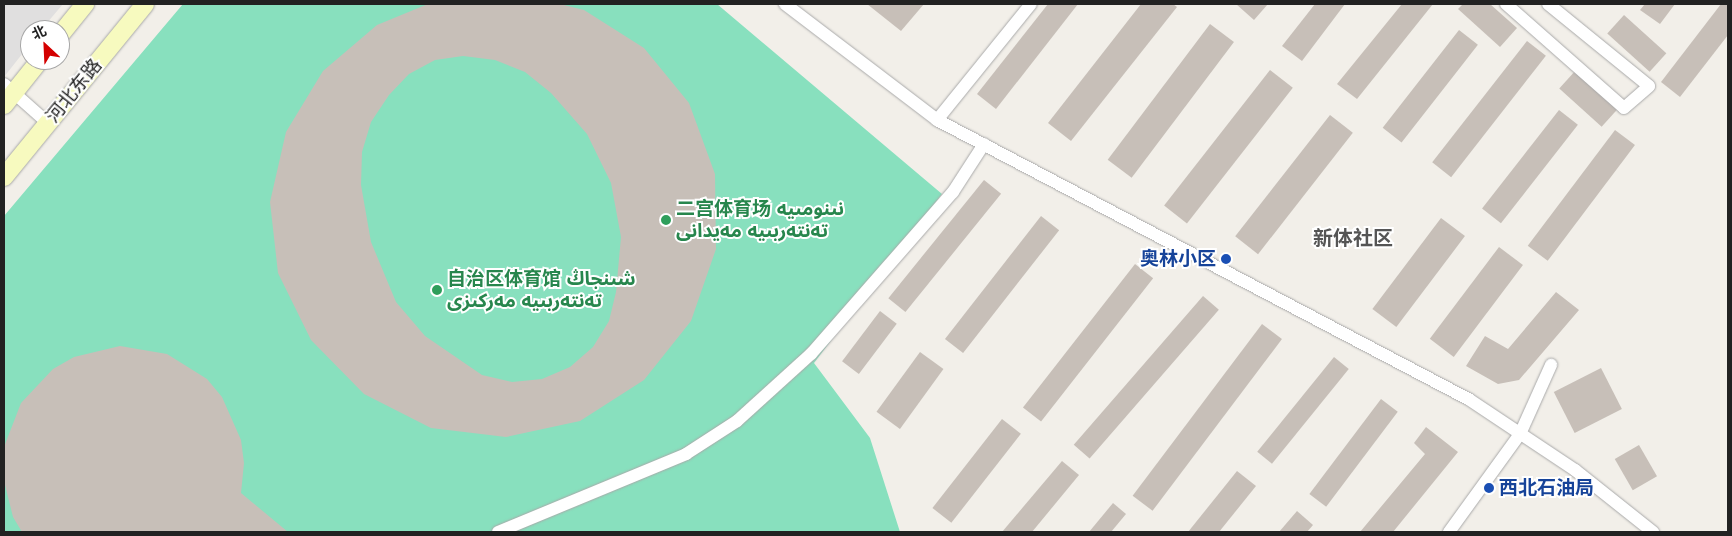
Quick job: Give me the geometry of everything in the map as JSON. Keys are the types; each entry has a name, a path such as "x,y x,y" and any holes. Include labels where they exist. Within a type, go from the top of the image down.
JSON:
{"main road":[{"path":"70,23 85,4"},
{"name":"河北东路","path":"4,177 145,4"},
{"path":"7,94 30,70"}],"street":[{"path":"785,4 843,51 936,120 1470,400 1575,470 1652,532"},
{"path":"936,120 1031,4"},
{"path":"1506,4 1624,108 1649,86 1548,4"},
{"path":"7,94 48,123"},
{"path":"498,532 686,454 737,421 811,354 953,192 984,144"},
{"path":"1449,532 1520,434 1551,365"}],"shaded area":[{"path":"4,4 63,4 49,20 20,20 20,57 4,77"}],"green space":[{"name":"自治区体育馆 شىنجاڭ تەنتەربىيە مەركىزى","path":"183,4 717,4 942,194 814,363 870,438 900,532 4,532 4,216"}],"building":[{"name":"二宫体育场 نىنومىيە تەنتەربىيە مەيدانى","path":"428,4 560,4 584,10 644,48 689,103 715,174 716,249 691,321 644,380 580,421 506,437 431,428 364,394 311,340 278,273 270,202 286,132 323,71 377,25","holes":["463,56 495,60 525,72 551,93 587,134 611,183 621,237 616,292 609,321 593,347 570,367 542,379 512,382 482,375 425,336 396,302 371,242 361,185 362,152 371,122 389,95 409,74 435,60"]},
{"path":"867,4 924,4 901,31"},
{"path":"1048,4 1078,4 996,109 977,94"},
{"path":"1141,4 1173,4 1177,7 1071,141 1048,123"},
{"path":"1236,4 1268,4 1254,20"},
{"path":"1315,4 1345,4 1302,61 1282,46"},
{"path":"1402,4 1433,4 1357,99 1337,84"},
{"path":"1463,4 1490,4 1517,28 1500,47 1458,9"},
{"path":"1645,4 1675,4 1660,24 1640,10"},
{"path":"1721,4 1728,4 1728,35 1680,97 1661,82"},
{"path":"1624,15 1666,53 1650,72 1607,34"},
{"path":"1210,24 1234,42 1132,178 1108,160"},
{"path":"1459,30 1478,45 1402,142 1383,128"},
{"path":"1527,41 1546,56 1451,177 1432,162"},
{"path":"1270,70 1293,88 1187,223 1164,206"},
{"path":"1576,70 1618,108 1602,127 1559,89"},
{"path":"1559,110 1578,125 1501,223 1482,209"},
{"path":"1330,115 1353,133 1258,254 1235,236"},
{"path":"1615,130 1635,145 1548,261 1528,246"},
{"path":"984,180 1001,194 905,312 888,298"},
{"path":"1041,216 1059,230 963,353 945,339"},
{"path":"1441,218 1465,236 1396,327 1372,309"},
{"path":"1499,247 1523,265 1454,357 1430,339"},
{"path":"1135,264 1153,278 1041,422 1023,407"},
{"path":"1556,292 1579,310 1519,380 1498,384 1466,366 1485,336 1508,349"},
{"path":"1203,296 1219,310 1090,458 1074,445"},
{"path":"880,311 897,324 859,374 842,361"},
{"path":"1262,324 1282,339 1153,511 1133,496"},
{"path":"120,346 167,354 207,379 222,397 241,440 244,463 241,493 288,532 22,532 13,517 4,481 4,447 21,403 53,369 74,357"},
{"path":"920,352 943,369 900,429 877,412"},
{"path":"1334,357 1349,369 1272,464 1257,452"},
{"path":"1601,368 1622,409 1575,433 1554,392"},
{"path":"1381,399 1398,412 1326,507 1309,494"},
{"path":"1002,419 1021,434 951,523 932,508"},
{"path":"1426,427 1458,452 1393,532 1360,532 1425,454 1414,443"},
{"path":"1639,445 1657,476 1633,490 1615,459"},
{"path":"1062,461 1079,475 1032,532 1002,532"},
{"path":"1237,471 1256,486 1219,532 1188,532"},
{"path":"1113,503 1126,514 1111,532 1089,532"},
{"path":"1297,511 1313,525 1307,532 1279,532"}],"place":[{"name":"二宫体育场 نىنومىيە تەنتەربىيە مەيدانى","path":"666,220"},
{"name":"奥林小区","path":"1226,259"},
{"name":"自治区体育馆 شىنجاڭ تەنتەربىيە مەركىزى","path":"437,290"},
{"name":"西北石油局","path":"1489,488"}],"district":[{"name":"新体社区","path":"1353,238"}]}
